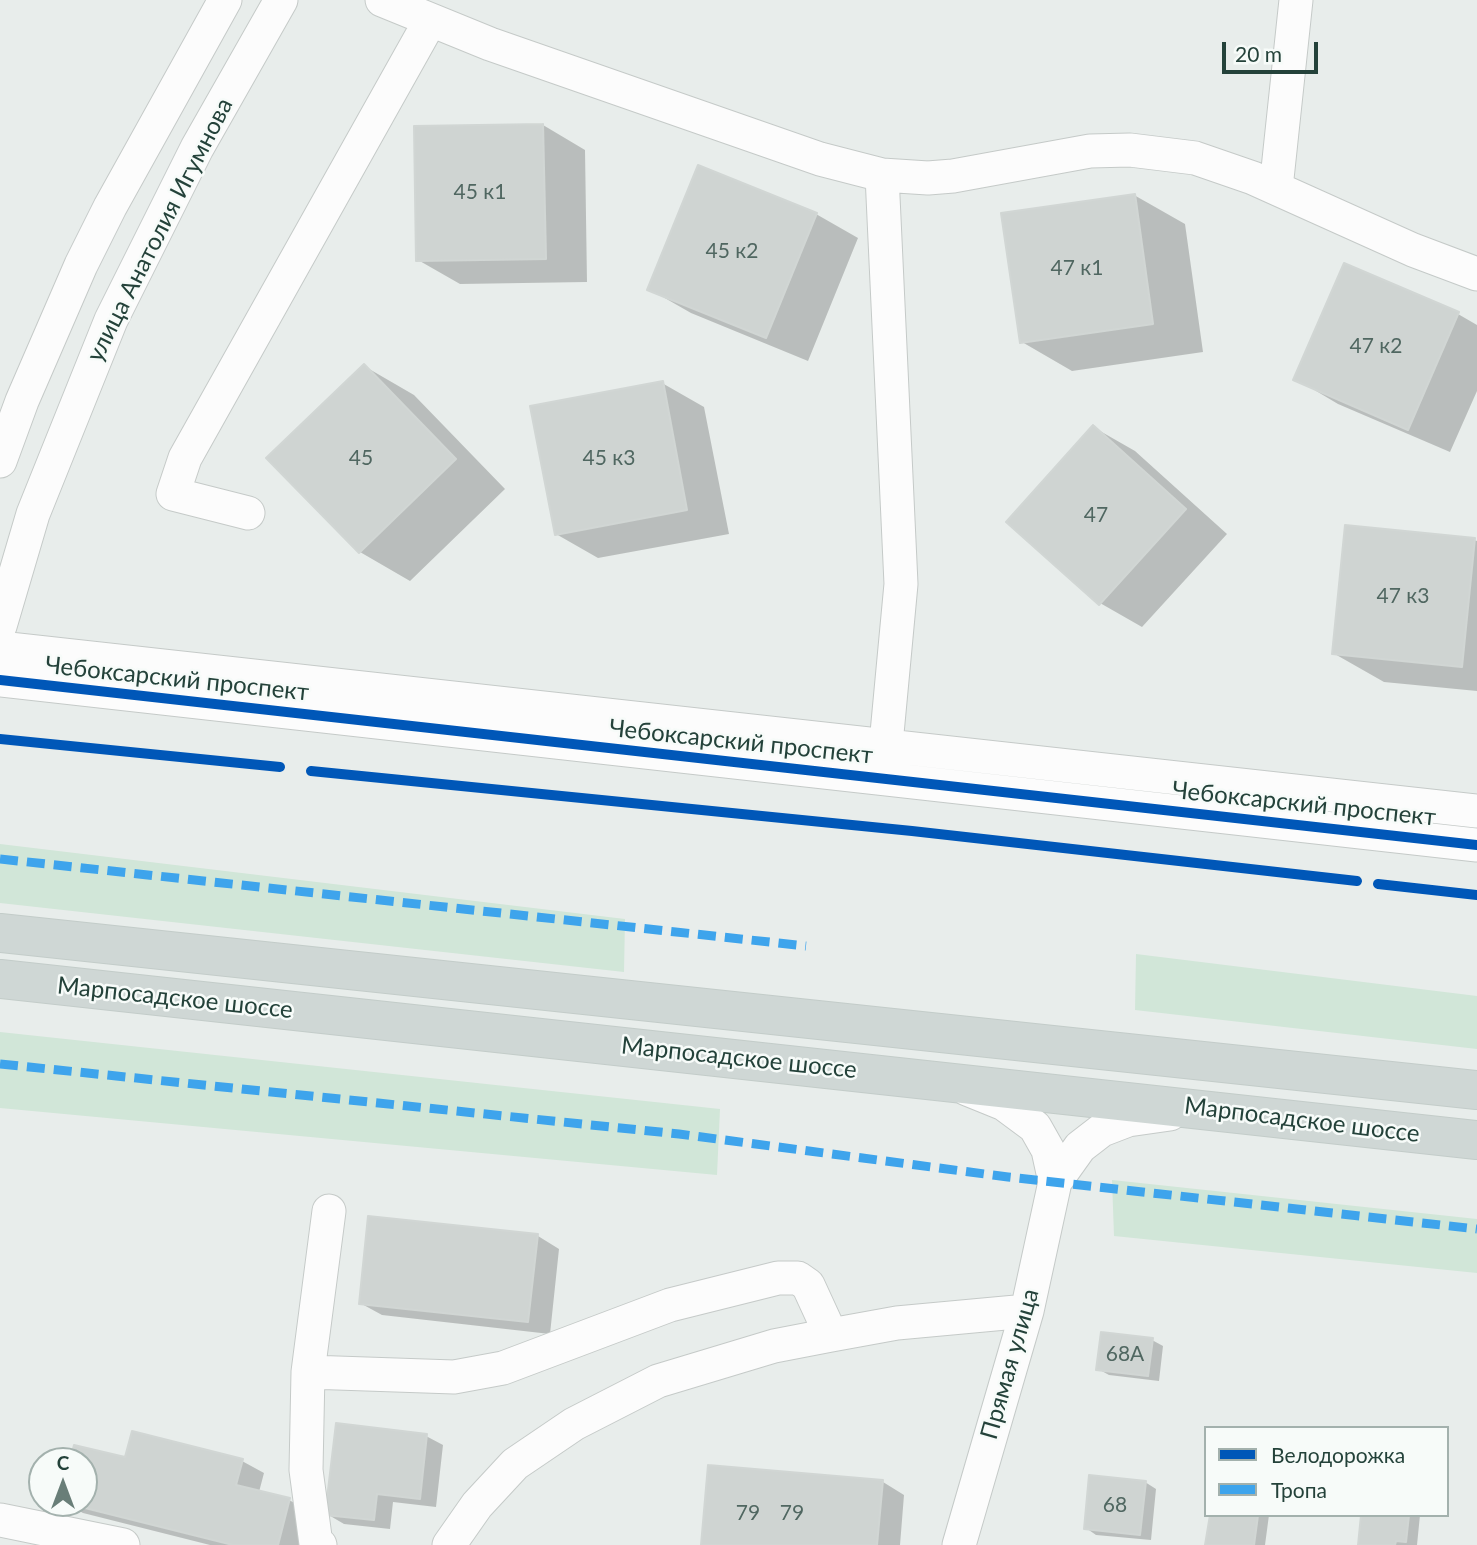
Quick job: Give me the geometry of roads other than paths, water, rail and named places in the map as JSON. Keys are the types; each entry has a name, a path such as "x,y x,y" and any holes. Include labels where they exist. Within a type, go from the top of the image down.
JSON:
{"main road":[{"name":"Марпосадское шоссе","path":"0,933 1477,1090"},
{"name":"Марпосадское шоссе","path":"0,979 1477,1140"}],"street":[{"name":"улица Анатолия Игумнова","path":"0,461 51,331 98,231 225,0"},
{"name":"улица Анатолия Игумнова","path":"0,626 33,514 111,320 191,159 281,0"},
{"path":"382,0 430,21 820,159 882,175 928,178 953,176 1090,151 1130,150 1195,158 1243,174 1413,250 1477,274"},
{"path":"1276,188 1296,0"},
{"path":"248,513 173,494 185,458 430,21"},
{"path":"882,175 901,584 886,744"},
{"name":"Чебоксарский проспект","path":"0,648 1477,811"},
{"name":"Чебоксарский проспект","path":"0,680 1477,845"},
{"path":"949,1081 1004,1104 1035,1127 1048,1150 1055,1182"},
{"path":"1055,1182 1080,1147 1102,1130 1128,1120 1203,1109"},
{"name":"Прямая улица","path":"959,1545 1027,1311 1055,1182"},
{"path":"320,1545 316,1544 306,1470 308,1372 329,1211"},
{"path":"308,1372 454,1377 503,1368 670,1305 778,1278 797,1278 808,1285 831,1335"},
{"path":"449,1545 477,1505 516,1464 575,1424 658,1381 774,1346 831,1335 897,1323 1027,1311"},
{"path":"0,1520 123,1545"}]}
